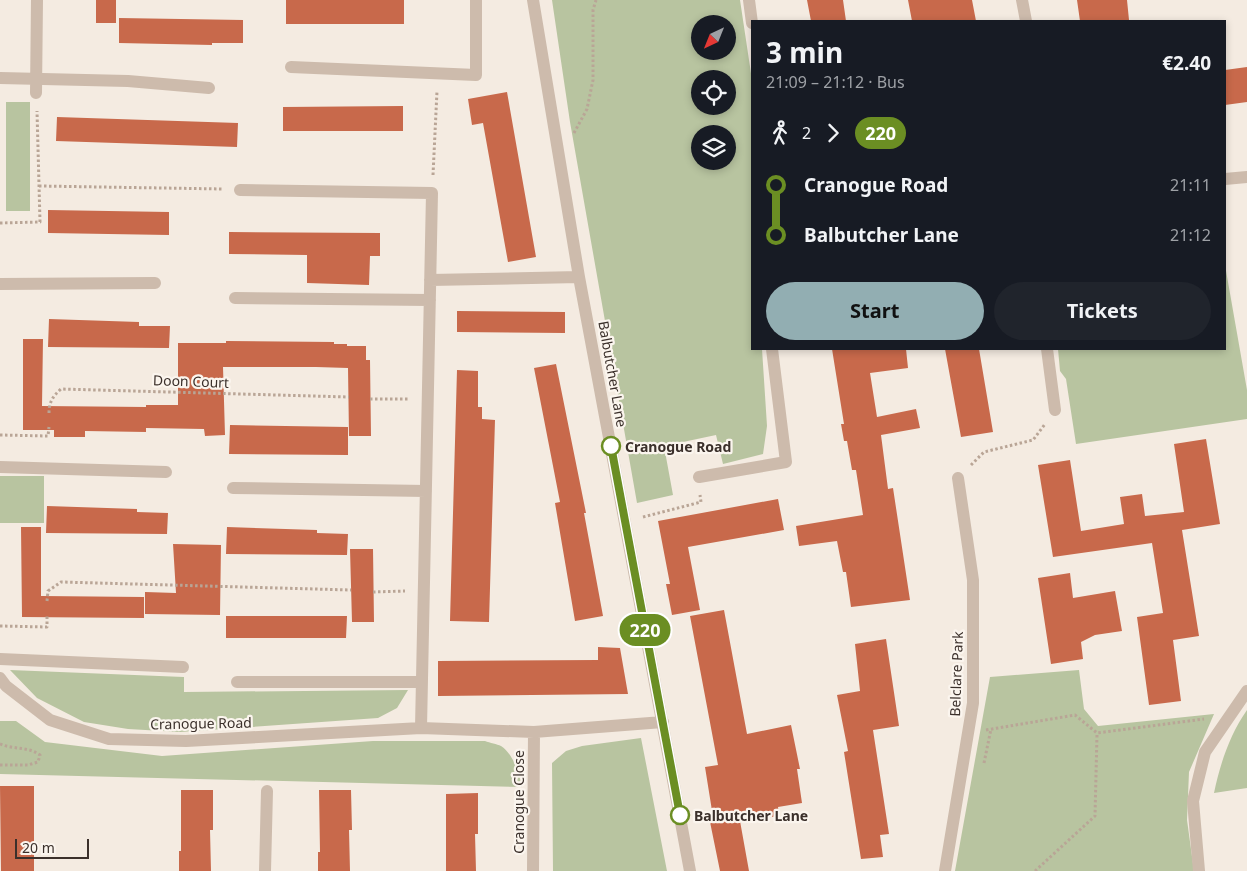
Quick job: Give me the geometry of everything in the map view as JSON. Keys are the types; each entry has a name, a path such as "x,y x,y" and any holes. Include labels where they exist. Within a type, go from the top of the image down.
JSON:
{"street":[{"path":"36,93 37,0"},
{"path":"291,67 476,75 476,0"},
{"name":"Balbutcher Lane","path":"534,0 579,277 690,871"},
{"path":"749,0 752,20"},
{"path":"1022,0 1026,20"},
{"path":"0,78 128,81 209,88"},
{"path":"1226,179 1247,176"},
{"path":"240,190 432,193 421,728"},
{"path":"430,280 579,277"},
{"path":"0,284 155,283"},
{"path":"235,298 430,300"},
{"path":"699,477 786,462 772,350"},
{"path":"1047,350 1055,410"},
{"path":"0,468 166,472"},
{"name":"Belclare Park","path":"945,871 973,703 972,580 958,478"},
{"path":"233,488 426,491"},
{"path":"0,660 183,667"},
{"path":"237,682 422,682"},
{"name":"Cranogue Road","path":"2,685 50,720 109,739 186,741 421,728 534,732 663,722"},
{"path":"1199,871 1193,801 1205,752 1247,691"},
{"name":"Cranogue Close","path":"533,871 534,732"},
{"path":"265,871 266,791"}],"path":[{"path":"574,134 587,110 593,80 593,10 596,0"},
{"path":"432,193 437,91 445,88"},
{"path":"0,223 40,222 36,93"},
{"path":"39,186 240,190"},
{"name":"Doon Court","path":"48,413 49,404 55,394 61,389 349,398"},
{"path":"370,399 428,399"},
{"path":"958,478 984,452 1033,440 1055,410"},
{"path":"0,435 48,436 49,426"},
{"path":"624,522 701,502 699,477"},
{"path":"47,601 48,592 61,582 352,590"},
{"path":"373,592 424,591"},
{"path":"0,626 47,627 48,615"},
{"path":"968,733 1075,715 1097,733 1230,716"},
{"path":"1035,871 1096,816 1097,733"},
{"path":"0,744 8,747 31,749 40,755 38,762 28,765 0,765"}],"green space":[{"path":"552,0 740,0 751,73 751,350 762,350 767,426 763,454 723,464 716,435 664,446 673,495 637,503 570,122"},
{"path":"6,102 30,102 30,211 6,211"},
{"path":"1226,271 1247,390 1247,419 1076,444 1066,379 1060,371 1058,350 1226,350"},
{"path":"0,476 44,476 44,523 0,523"},
{"path":"10,670 184,677 184,692 408,690 397,708 378,718 180,732 128,729 84,722 37,698"},
{"path":"1079,670 1084,709 1098,726 1214,714 1189,772 1187,820 1194,871 955,871 990,677"},
{"path":"1247,710 1247,788 1214,793 1226,750"},
{"path":"0,721 16,721 45,742 162,756 373,741 485,741 501,746 509,754 518,770 522,787 0,774"},
{"path":"641,738 667,871 553,871 552,763 566,751 582,746"}],"building":[{"path":"96,0 116,0 116,23 96,23"},
{"path":"286,0 404,0 404,24 286,24"},
{"path":"807,0 843,0 846,20 811,20"},
{"path":"908,0 972,0 976,20 912,20"},
{"path":"1077,0 1127,0 1129,20 1080,20"},
{"path":"119,18 243,20 243,43 212,43 212,45 119,43"},
{"path":"1247,67 1247,102 1226,105 1226,70"},
{"path":"507,92 536,257 508,262 483,123 472,125 468,99"},
{"path":"403,106 403,131 283,131 283,107"},
{"path":"57,117 238,123 237,147 56,141"},
{"path":"48,210 169,212 169,235 48,233"},
{"path":"229,232 380,233 380,256 370,256 369,285 307,283 307,255 229,254"},
{"path":"457,311 565,312 565,333 457,332"},
{"path":"49,319 139,322 139,326 170,326 169,348 48,347"},
{"path":"23,339 43,339 42,406 146,407 146,405 178,405 178,343 226,343 226,341 334,342 334,344 347,344 347,346 366,346 366,360 370,360 371,436 349,436 348,368 316,367 223,367 225,435 205,436 204,429 146,428 146,432 85,431 85,437 54,437 54,430 23,430"},
{"path":"832,350 906,350 908,368 870,373 877,417 916,409 920,428 881,435 888,489 893,488 910,600 851,607 846,572 843,572 837,541 799,546 796,526 863,515 856,470 852,470 847,441 844,441 841,424 844,424"},
{"path":"945,350 979,350 993,432 961,437"},
{"path":"556,364 586,513 584,513 603,616 575,621 555,503 560,502 534,368"},
{"path":"457,370 478,371 478,407 482,407 482,419 495,420 489,622 450,621"},
{"path":"230,425 348,427 348,455 229,454"},
{"path":"1206,439 1220,524 1182,530 1199,636 1173,640 1181,701 1149,705 1137,617 1163,613 1152,543 1053,557 1038,465 1070,460 1081,531 1124,524 1120,497 1142,494 1145,516 1184,512 1174,444"},
{"path":"778,499 784,530 688,547 700,610 672,615 666,584 670,584 658,521"},
{"path":"47,506 137,509 137,512 168,513 167,534 46,533"},
{"path":"21,527 41,527 41,596 144,597 144,618 22,617"},
{"path":"227,527 317,530 317,533 348,534 347,555 226,554"},
{"path":"173,544 221,545 220,615 145,614 145,592 176,593"},
{"path":"350,549 373,549 374,622 352,622"},
{"path":"1070,573 1073,598 1115,591 1122,631 1095,635 1081,642 1083,659 1051,664 1038,578"},
{"path":"724,610 747,734 791,725 800,769 797,769 802,803 778,807 779,816 740,821 749,871 720,871 709,817 713,817 705,767 718,765 690,616"},
{"path":"226,616 347,616 346,638 226,638"},
{"path":"886,639 899,726 873,730 889,834 880,835 883,857 861,859 844,752 848,751 837,695 860,691 855,644"},
{"path":"598,647 620,648 628,694 438,696 438,661 598,660"},
{"path":"0,786 34,786 34,871 1,871"},
{"path":"181,790 213,790 213,830 210,830 211,871 179,871 179,851 181,851"},
{"path":"319,790 351,790 352,830 349,830 350,871 318,871 318,852 320,852"},
{"path":"478,793 478,834 475,834 476,871 446,871 446,794"}],"bus line":[{"name":"220","path":"611,446 680,815"}],"place":[{"name":"Cranogue Road","path":"611,446"},
{"name":"Balbutcher Lane","path":"680,815"}]}
